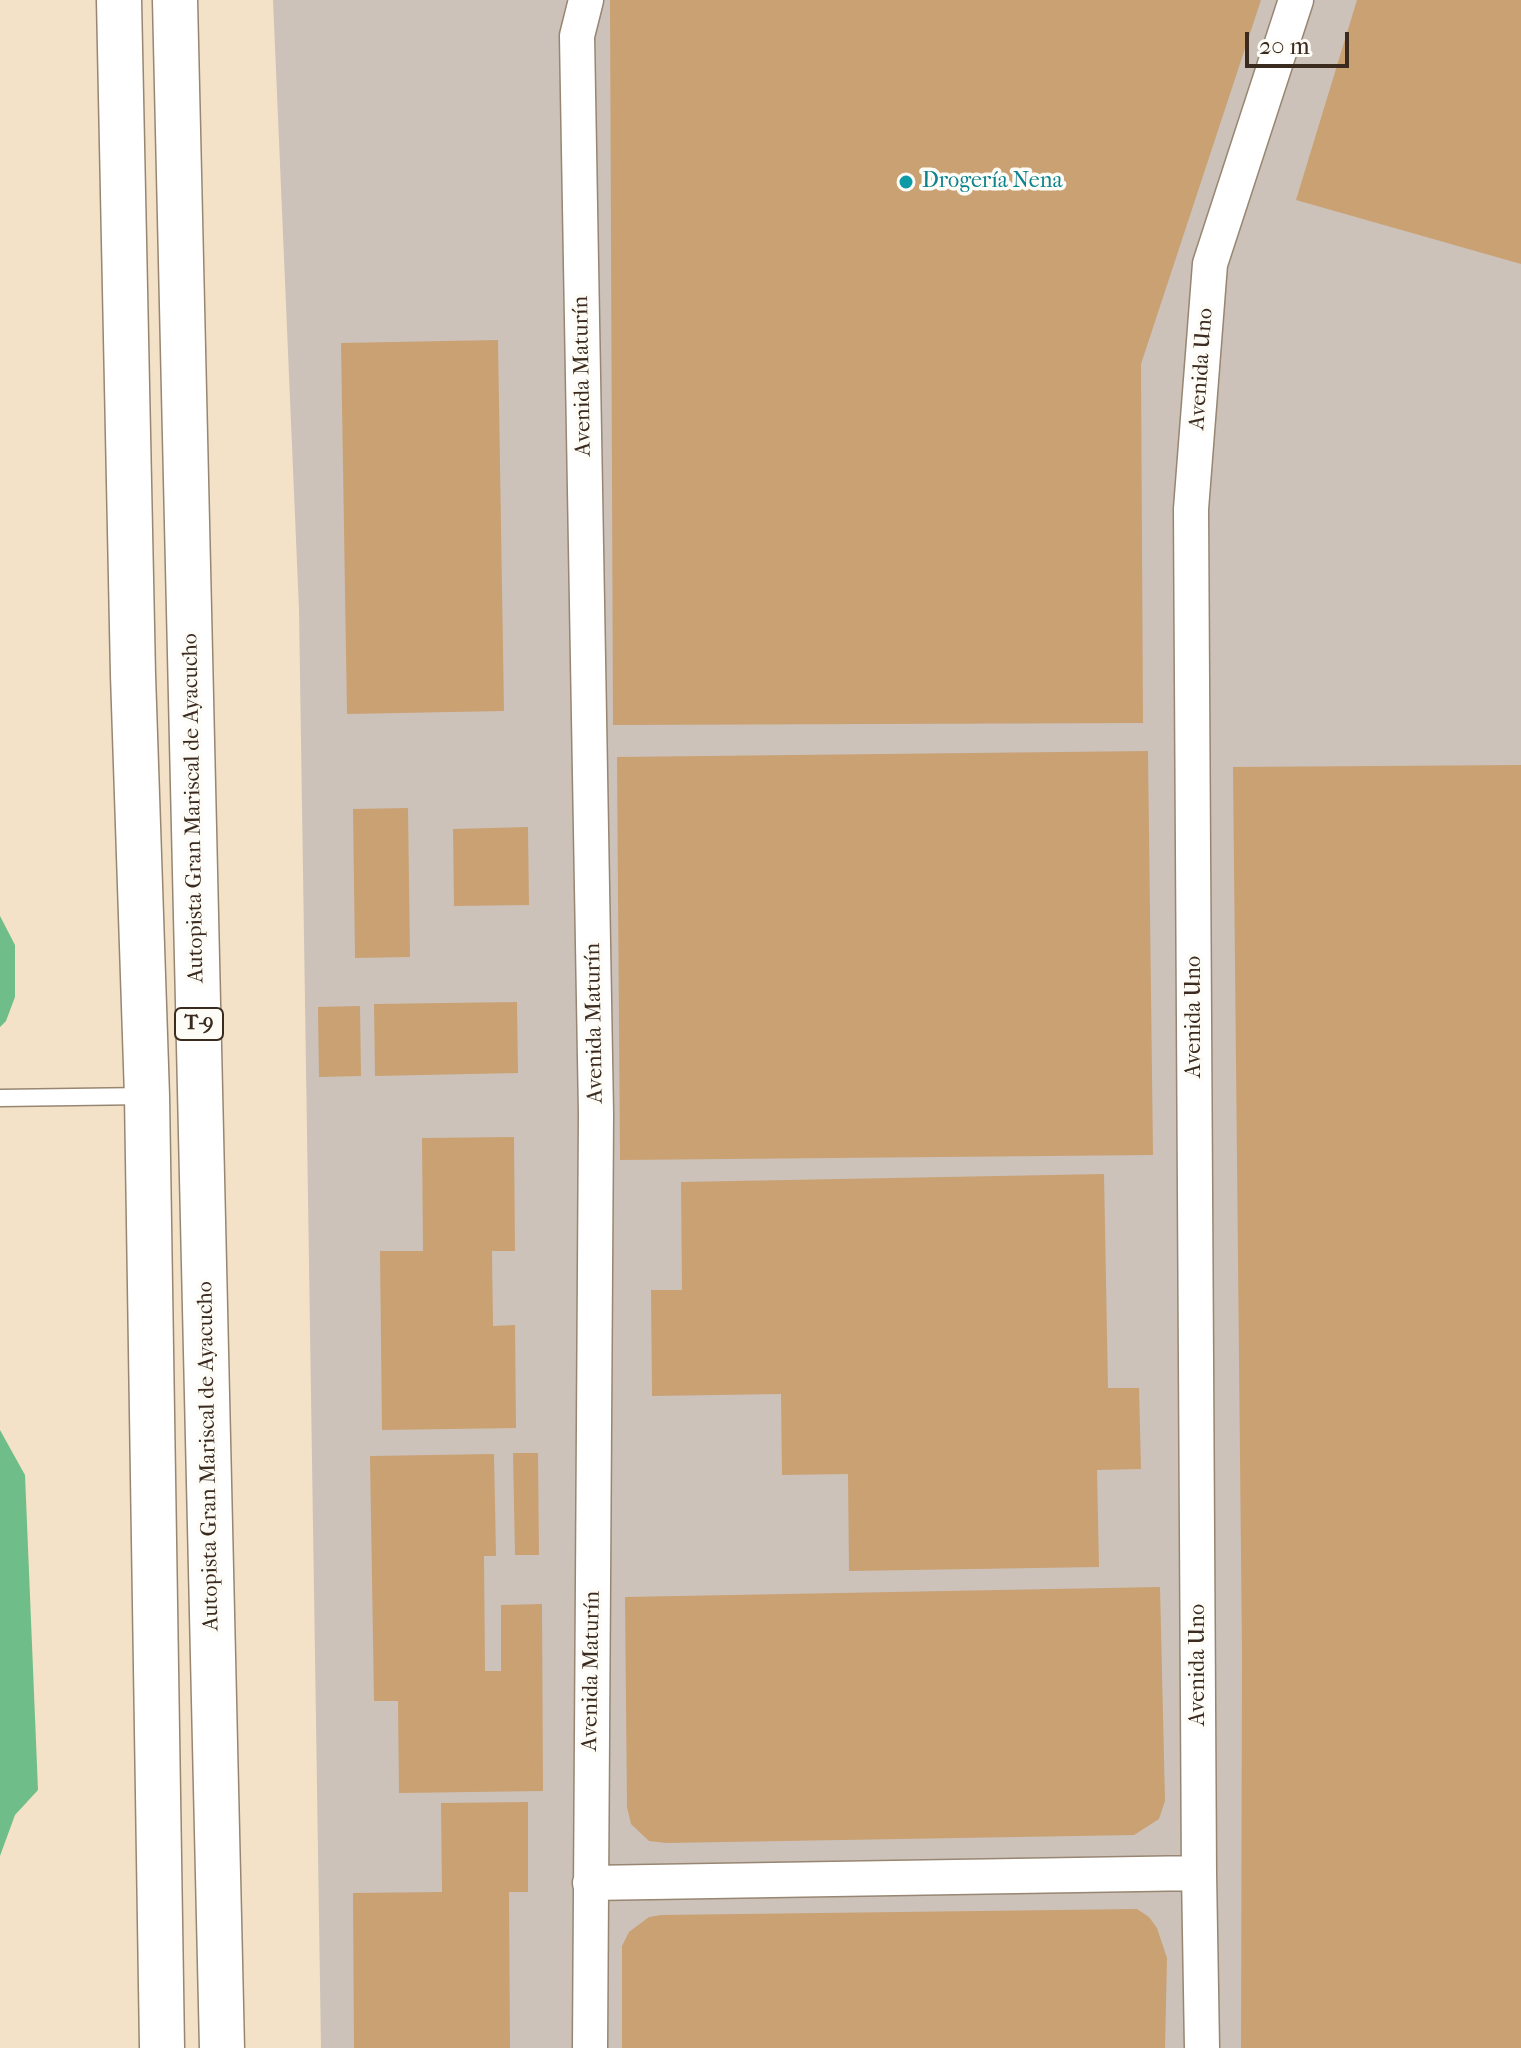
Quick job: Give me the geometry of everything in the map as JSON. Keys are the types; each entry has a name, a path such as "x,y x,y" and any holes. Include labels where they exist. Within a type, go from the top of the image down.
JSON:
{"highway":[{"name":"T-9","path":"119,0 133,675 147,1096 162,2048"},
{"name":"Autopista Gran Mariscal de Ayacucho","path":"175,0 222,2048"}],"street":[{"name":"Avenida Maturín","path":"586,0 577,36 596,1114 590,2048"},
{"name":"Avenida Uno","path":"1202,2048 1191,509 1210,264 1296,0"},
{"path":"590,1883 1199,1873"}],"lane":[{"path":"0,1098 147,1096"}],"shaded area":[{"path":"273,0 1521,0 1521,2048 321,2048 299,610"}],"green space":[{"path":"0,916 15,945 15,997 6,1021 0,1027"},
{"path":"0,1430 25,1475 38,1790 15,1815 0,1856"}],"building":[{"name":"Drogería Nena","path":"610,0 1261,0 1141,364 1143,723 613,725"},
{"path":"1357,0 1521,0 1521,264 1296,200"},
{"path":"498,340 504,711 347,714 341,343"},
{"path":"1148,751 1153,1155 620,1160 617,757"},
{"path":"1521,765 1521,2048 1241,2048 1242,1653 1233,767"},
{"path":"408,808 410,957 355,958 353,809"},
{"path":"528,827 529,905 454,906 453,829"},
{"path":"517,1002 518,1073 375,1076 374,1004"},
{"path":"360,1006 361,1076 319,1077 318,1007"},
{"path":"514,1137 515,1251 492,1251 493,1326 515,1325 516,1428 382,1430 380,1251 423,1251 422,1138"},
{"path":"1104,1174 1108,1388 1139,1388 1141,1469 1097,1470 1099,1567 849,1571 848,1474 782,1475 781,1394 652,1396 651,1290 682,1290 681,1182"},
{"path":"513,1453 538,1453 539,1555 515,1555"},
{"path":"494,1454 496,1556 484,1556 485,1671 501,1671 501,1605 542,1604 543,1791 399,1793 398,1701 374,1701 370,1456"},
{"path":"1160,1587 1165,1801 1159,1819 1134,1835 666,1843 649,1841 631,1824 627,1807 625,1597"},
{"path":"528,1802 528,1892 509,1892 510,2048 354,2048 353,1893 442,1892 441,1803"},
{"path":"1137,1909 1149,1917 1157,1928 1167,1958 1165,2048 622,2048 622,1946 629,1932 649,1917"}],"place":[{"name":"Drogería Nena","path":"906,182"}]}
